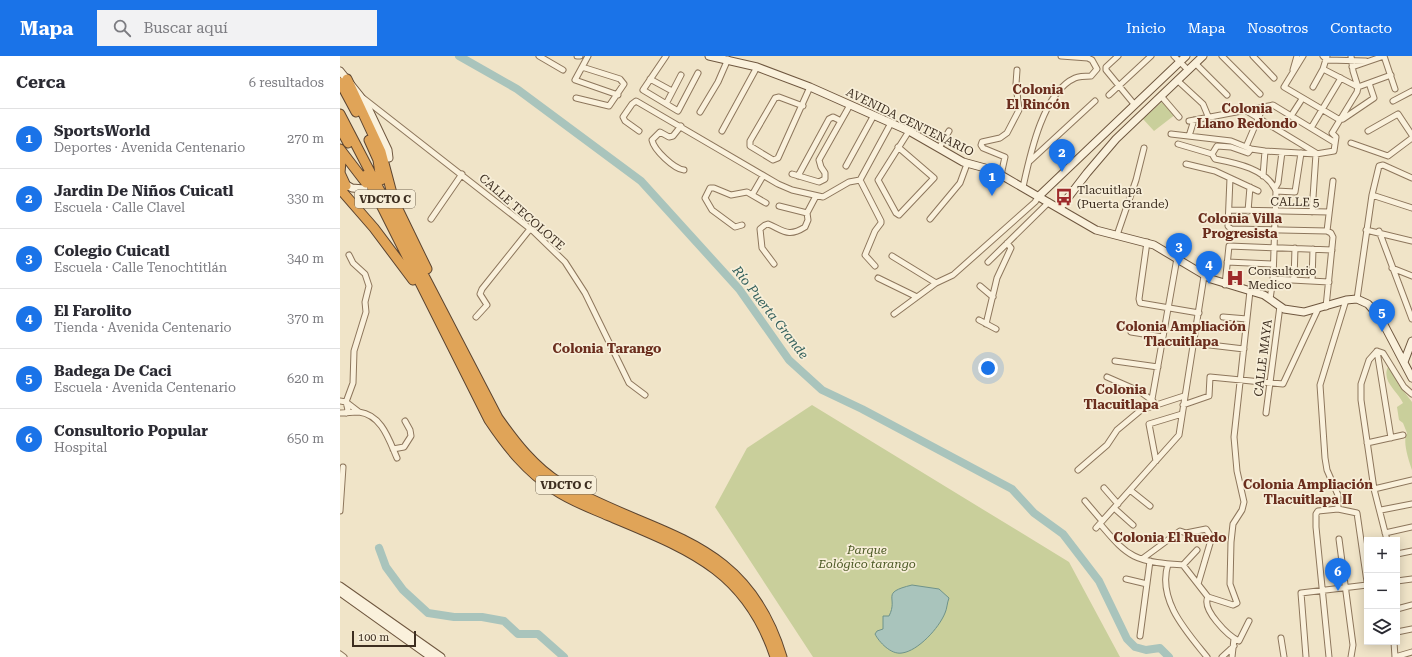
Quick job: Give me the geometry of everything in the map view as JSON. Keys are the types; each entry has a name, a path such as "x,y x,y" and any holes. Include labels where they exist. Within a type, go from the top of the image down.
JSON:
{"highway":[{"path":"343,80 378,160 382,179"},
{"path":"343,80 382,152 392,196 422,256 429,277 429,284"},
{"name":"VDCTO C","path":"340,114 498,418 515,442 538,467 560,482 606,505 688,540 708,552 728,568 746,586 759,604 775,657"},
{"name":"VDCTO C","path":"340,128 358,160 381,209 489,420 505,445 529,470 555,490 581,504 681,547 702,559 722,574 740,592 764,621 782,657"},
{"path":"340,145 364,179 381,209"},
{"path":"341,158 374,196"},
{"path":"341,158 340,173 342,185 392,251 435,313"}],"main road":[{"name":"AVENIDA CENTENARIO","path":"714,56 757,67 810,87 891,122 967,164 985,168 1001,175 1096,230 1147,242 1178,258 1204,276 1225,285 1250,291 1270,299 1289,310 1300,312 1318,310 1346,300 1357,299"},
{"path":"1039,196 1108,131 1177,59 1186,56"},
{"path":"1060,208 1116,139 1203,56"},
{"path":"340,71 343,80 360,96 388,150 389,158"},
{"path":"1108,131 1116,139"},
{"path":"342,185 364,189"},
{"path":"1357,299 1368,304 1378,315 1412,378"},
{"path":"1404,362 1412,341"},
{"path":"340,586 441,657"},
{"path":"340,592 431,657"}],"street":[{"path":"539,56 563,70"},
{"path":"588,56 576,80 618,95"},
{"path":"666,56 643,90 678,111 698,73"},
{"path":"1023,187 1029,161 1042,120 1053,98 1071,80 1077,77 1090,76 1097,69 1092,60 1088,58 1061,56"},
{"path":"1118,56 1106,67 1106,70 1134,104"},
{"path":"1109,95 1151,56"},
{"path":"1222,56 1260,94"},
{"path":"1254,56 1274,78"},
{"path":"1291,77 1296,56"},
{"path":"1303,56 1284,88 1340,120"},
{"path":"1352,67 1384,56 1395,89"},
{"path":"1313,86 1323,69 1326,57 1372,59"},
{"path":"1171,134 1231,141 1249,148 1265,151 1316,154 1334,151 1336,136 1332,133 1357,92 1358,87 1351,58"},
{"path":"700,112 718,82 728,59"},
{"path":"1177,59 1188,70"},
{"path":"1195,63 1226,95"},
{"path":"576,98 609,106 618,95 624,84 622,80 582,67"},
{"path":"722,131 757,67"},
{"path":"1323,69 1358,87 1391,75"},
{"path":"1001,175 1005,157 983,148 981,145 982,142 1000,138 1007,133 1019,110 1016,84 1017,70"},
{"path":"666,104 681,75"},
{"path":"1311,128 1341,78"},
{"path":"650,79 672,91"},
{"path":"1177,80 1203,104 1208,116"},
{"path":"1340,120 1374,98 1369,83"},
{"path":"802,106 779,97 775,98 750,141 750,146 773,160 778,158 802,106 810,87"},
{"path":"1393,101 1412,91"},
{"name":"CALLE TECOLOTE","path":"360,96 462,174 530,229 565,262 585,294 629,383 645,395"},
{"path":"1161,96 1179,117"},
{"path":"1291,116 1302,99"},
{"path":"1029,161 1095,101"},
{"path":"639,131 625,121 623,117 632,104 636,102 681,126 763,176 792,190 816,196 828,196 848,182 860,180"},
{"path":"792,174 819,182 825,180 826,173 821,167 819,160 850,105"},
{"path":"1189,136 1191,120 1273,105 1334,142"},
{"path":"1214,156 1217,146 1231,147 1248,153 1257,118 1262,107"},
{"path":"1245,110 1316,154"},
{"path":"1352,143 1388,156 1412,136 1398,114 1368,131"},
{"path":"846,166 874,115"},
{"path":"798,176 829,119 833,117 841,121"},
{"path":"860,180 891,122"},
{"path":"681,126 673,136 669,137 660,132 652,140 656,148 674,168 684,170"},
{"path":"898,147 934,178 899,215 896,213 878,180 898,147 909,131"},
{"path":"940,148 949,131"},
{"path":"1406,141 1412,144"},
{"path":"1178,144 1233,162 1263,176 1273,183 1276,189"},
{"path":"1116,235 1136,180 1144,148"},
{"path":"1263,176 1265,151"},
{"path":"1270,299 1273,279 1276,189 1282,152"},
{"path":"1276,189 1295,192 1301,153"},
{"path":"1312,212 1316,154"},
{"path":"930,219 960,182 967,164"},
{"path":"1186,164 1215,171 1258,191"},
{"path":"1357,299 1366,230 1379,166 1383,165 1412,178"},
{"path":"431,219 462,174"},
{"path":"752,195 763,176"},
{"path":"1230,178 1229,228 1274,232 1327,232 1332,234 1332,250 1326,307"},
{"path":"860,180 881,220 881,223 875,231 865,255 875,266"},
{"name":"CALLE 5","path":"1229,210 1329,212 1334,181"},
{"path":"1248,210 1250,187"},
{"path":"742,225 735,227 712,210 705,202 706,193 712,188 731,195 742,192 752,195 766,203"},
{"path":"1372,195 1412,208"},
{"path":"774,264 764,254 760,229 768,224 784,232 802,230 807,224 807,213 816,196"},
{"path":"894,314 936,283 953,275 1035,202 1039,196"},
{"path":"988,262 1049,202"},
{"path":"779,206 807,213"},
{"path":"1327,232 1329,212"},
{"path":"476,317 487,305 480,294 482,289 530,229"},
{"path":"1366,230 1412,241"},
{"path":"1379,232 1412,319"},
{"path":"1147,242 1139,300 1142,304 1199,312"},
{"path":"986,324 997,278 1011,248 1007,243"},
{"path":"1225,285 1228,247 1313,248 1332,250"},
{"path":"1294,280 1295,248"},
{"path":"1312,280 1313,248"},
{"path":"343,401 353,383 353,359 366,312 365,302 369,286 365,274 353,263 349,255"},
{"path":"892,256 936,283"},
{"path":"1152,399 1178,258"},
{"path":"1227,262 1273,264"},
{"path":"1392,268 1412,276"},
{"path":"1099,524 1179,435 1204,276"},
{"path":"878,278 917,297"},
{"path":"1273,279 1329,282"},
{"path":"980,286 992,297"},
{"path":"1086,501 1099,524 1117,543 1133,556 1150,561 1183,565 1208,597 1233,605 1237,603 1230,584 1233,524 1243,506 1237,471 1234,436 1250,291"},
{"path":"1338,509 1338,496 1327,470 1325,458 1320,385 1346,300"},
{"name":"CALLE MAYA","path":"1266,413 1280,306"},
{"path":"1183,404 1209,396 1210,377 1280,385 1285,382 1318,310"},
{"path":"1223,317 1246,319"},
{"path":"979,320 996,329"},
{"path":"1131,332 1163,337"},
{"path":"1193,343 1244,349"},
{"path":"1377,351 1380,351 1387,357 1404,387 1412,394"},
{"path":"1377,351 1391,438"},
{"path":"1377,351 1369,360 1361,384 1367,443 1374,489 1381,510 1387,537"},
{"path":"1116,361 1158,367"},
{"path":"1107,377 1139,391 1152,399 1156,405"},
{"path":"1078,470 1107,445 1118,430 1141,410 1184,396"},
{"path":"343,401 359,412 379,422 386,432 397,458"},
{"path":"343,401 348,410 343,413"},
{"path":"343,413 359,412"},
{"path":"1156,461 1149,424 1182,414"},
{"path":"393,449 404,447 411,436 410,430 405,421"},
{"path":"1367,443 1403,435"},
{"path":"340,511 343,467"},
{"path":"1374,489 1412,480"},
{"path":"1104,488 1118,504"},
{"path":"1130,490 1150,506"},
{"path":"1381,510 1412,504"},
{"path":"1114,508 1133,525"},
{"path":"1329,657 1321,591 1316,514 1320,510 1338,509 1357,513 1366,573"},
{"path":"1386,533 1412,527"},
{"path":"1142,559 1180,531 1186,533 1206,529 1210,536 1198,584"},
{"path":"1339,539 1353,645 1351,657"},
{"path":"1183,565 1197,550"},
{"path":"1400,553 1412,551"},
{"path":"1140,636 1150,561"},
{"path":"1168,564 1164,579 1171,606 1176,616 1207,657"},
{"path":"1126,579 1147,584"},
{"path":"1400,581 1412,579"},
{"path":"1306,657 1301,593 1345,588 1364,584"},
{"path":"1208,597 1206,604 1207,607 1222,628 1234,639 1239,641 1249,621"},
{"path":"1400,608 1412,605"},
{"path":"1400,631 1412,629"},
{"path":"1281,638 1284,657"},
{"path":"1232,657 1234,639"},
{"path":"1394,645 1395,657 1412,652"},
{"path":"1222,657 1234,646"},
{"path":"340,654 344,657"}],"green space":[{"path":"1163,101 1176,114 1154,131 1143,119"},
{"path":"1388,367 1391,368 1399,385 1412,402 1412,470 1405,441 1407,433 1403,423 1399,420 1397,407 1403,403 1388,382 1386,372"},
{"name":"´Parque Eológico tarango","path":"812,405 1069,562 1120,657 813,657 715,507 747,448"}],"water":[{"path":"912,585 939,589 949,598 945,613 933,632 915,648 898,653 886,647 879,641 875,634 877,631 883,629 883,616 889,616 892,610 893,593"}],"waterway":[{"name":"Río Puerta Grande","path":"459,56 517,89 641,181 739,289 789,360 822,390 862,409 1012,489 1034,513 1063,534 1099,581 1127,639 1135,647 1146,650 1160,648 1169,657"},
{"path":"379,548 386,567 403,590 428,613 454,617 482,617 504,621 518,634 538,634 564,657"}],"place":[{"name":"Jardin De Niños Cuicatl","path":"1062,172"},
{"name":"SportsWorld","path":"992,196"},
{"name":"Tlacuitlapa (Puerta Grande)","path":"1064,197"},
{"name":"Colegio Cuicatl","path":"1179,266"},
{"name":"Consultorio Medico","path":"1235,278"},
{"name":"El Farolito","path":"1209,284"},
{"name":"Badega De Caci","path":"1382,332"},
{"name":"Consultorio Popular","path":"1338,591"}],"district":[{"name":"Colonia El Rincón","path":"1038,96"},
{"name":"Colonia Llano Redondo","path":"1247,116"},
{"name":"Colonia Villa Progresista","path":"1240,226"},
{"name":"Colonia Ampliación Tlacuitlapa","path":"1181,334"},
{"name":"Colonia Tarango","path":"607,348"},
{"name":"Colonia Tlacuitlapa","path":"1121,396"},
{"name":"Colonia Ampliación Tlacuitlapa II","path":"1308,492"},
{"name":"Colonia El Ruedo","path":"1170,537"}]}
